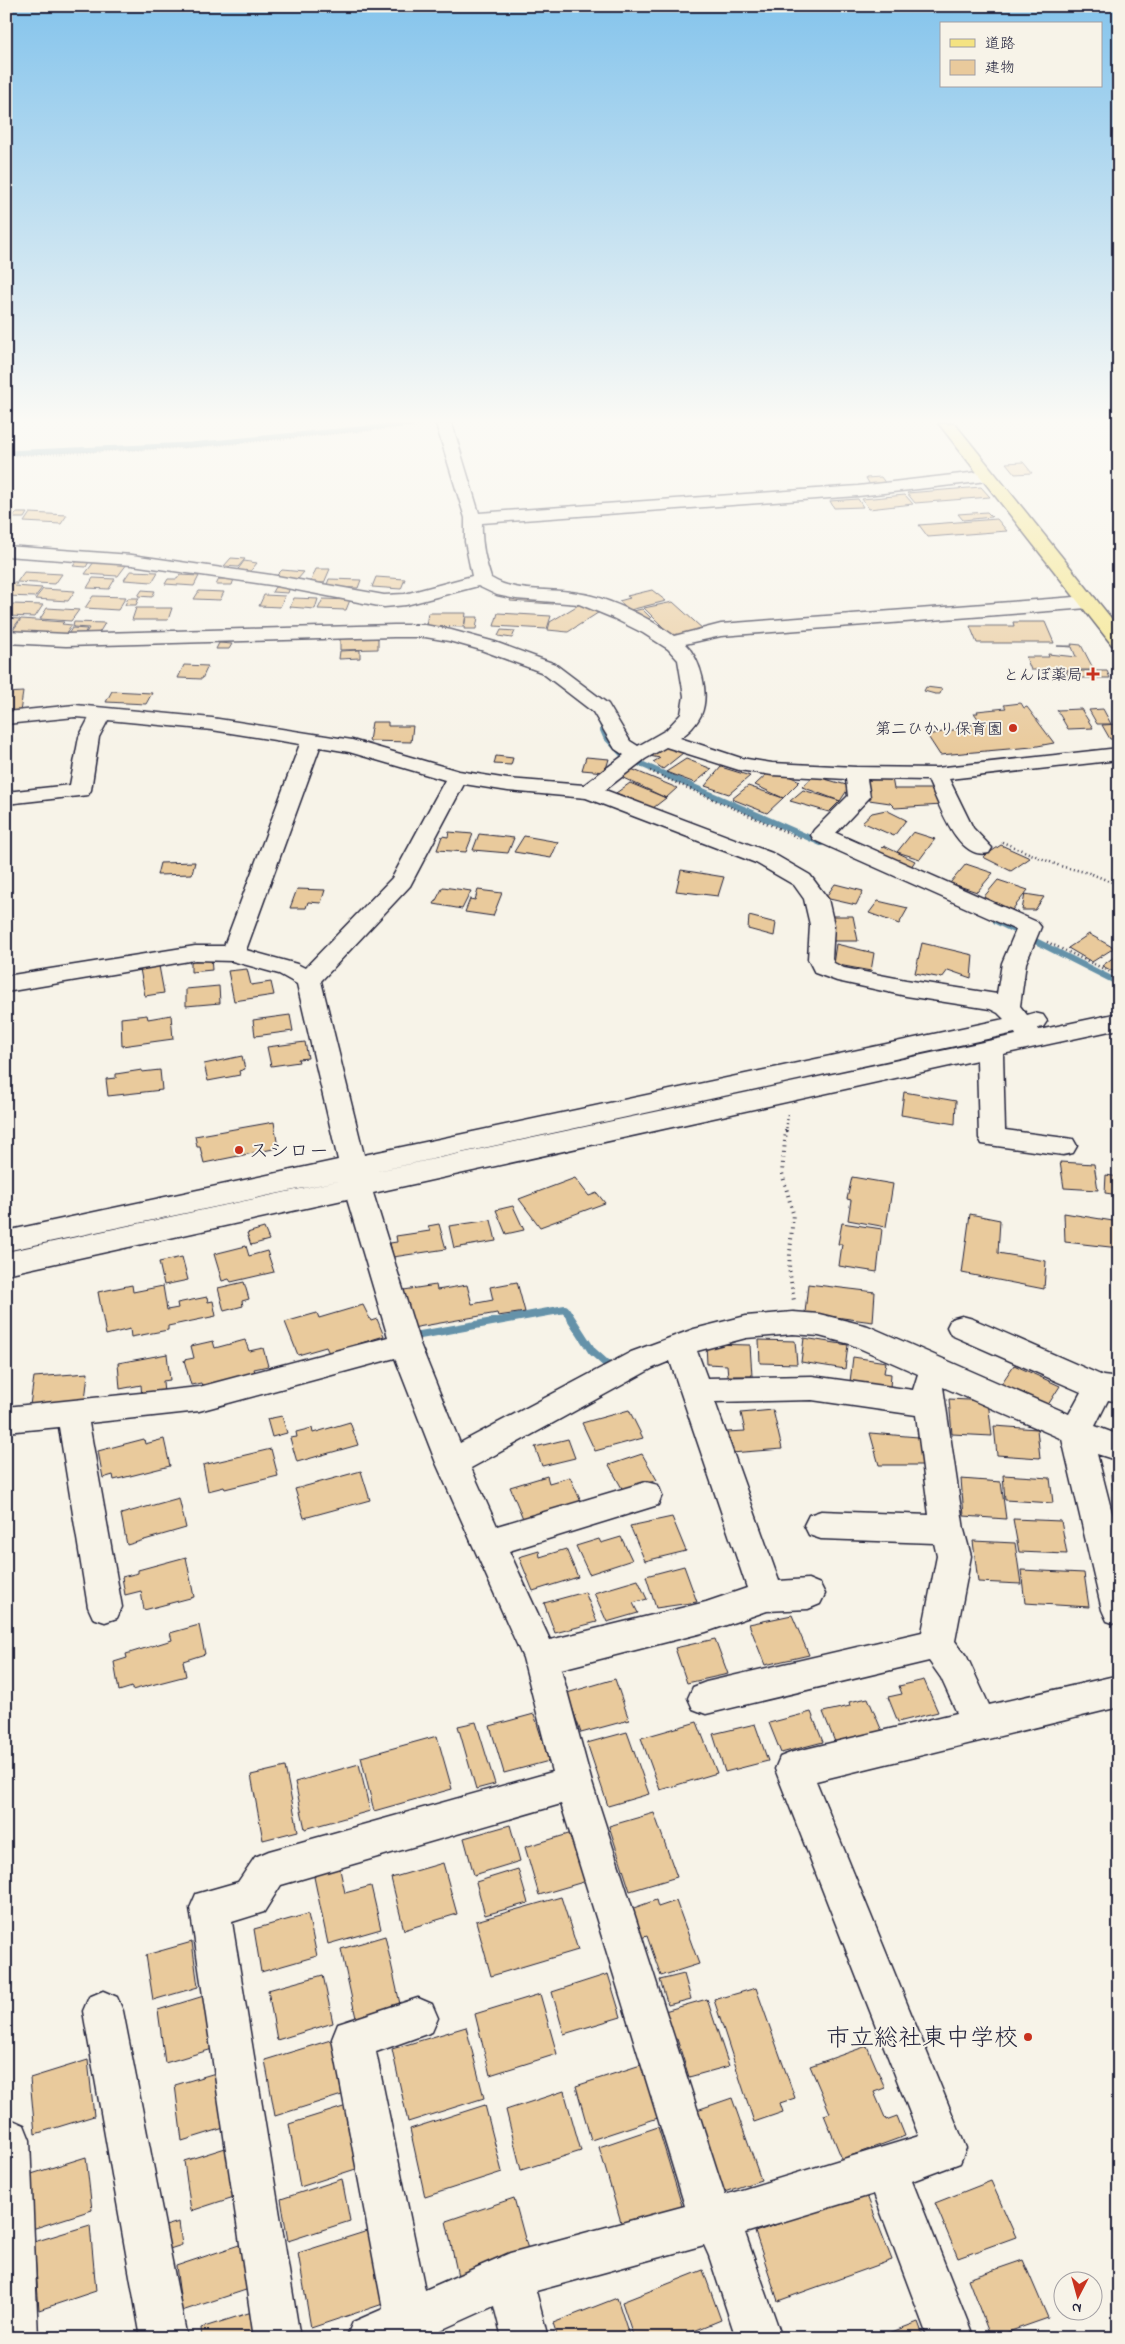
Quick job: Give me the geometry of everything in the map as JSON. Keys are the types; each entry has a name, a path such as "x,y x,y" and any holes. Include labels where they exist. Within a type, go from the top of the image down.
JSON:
{"main road":[{"path":"1033,533 1119,641"}],"street":[{"path":"472,533 473,549 482,579 489,587 501,592 558,595 584,600 632,620 671,642 684,653 690,669 695,702 689,718 665,740 633,758 589,792"},
{"path":"6,551 132,560 271,580 366,599 406,599 482,579"},
{"path":"671,642 721,630 1088,602"},
{"path":"6,637 66,640 394,631 425,631 442,634 488,646 548,668 601,708 622,745 633,758"},
{"path":"6,718 75,711 212,724 352,746 457,777 508,785 589,792 764,858 802,880 816,899 822,925 820,960 824,968 846,976 906,988 996,1002 1020,1023"},
{"path":"6,798 80,790 89,737 102,713"},
{"path":"233,954 312,740"},
{"path":"665,740 739,764 772,769 856,774 936,774 1119,754"},
{"path":"856,774 858,797 822,835 1029,927 1014,963 1020,1023"},
{"path":"936,774 963,830 981,848"},
{"path":"308,980 402,880 457,777"},
{"path":"6,984 195,953 233,954 288,969 308,980 355,1178 404,1340 452,1463 541,1658 572,1783 703,2198 729,2248 759,2338"},
{"path":"6,1263 355,1178 1020,1023 1119,1002"},
{"path":"6,1241 355,1178 787,1094 990,1051 1020,1023 1119,1021"},
{"path":"990,1051 992,1138 1063,1146"},
{"path":"452,1463 642,1360 680,1345 746,1327 793,1323 818,1325 857,1334 936,1369 1079,1426 1119,1448"},
{"path":"962,1327 1109,1389 1079,1426"},
{"path":"6,1420 73,1419 199,1399 404,1340"},
{"path":"680,1345 767,1596"},
{"path":"936,1369 928,1387 947,1530 954,1556 937,1644 954,1668 979,1723"},
{"path":"696,1390 812,1388 930,1405"},
{"path":"73,1419 105,1607"},
{"path":"1079,1426 1119,1610"},
{"path":"488,1543 646,1495"},
{"path":"821,1525 947,1530"},
{"path":"541,1658 706,1617 767,1596 808,1594"},
{"path":"706,1698 937,1644"},
{"path":"369,2338 510,2276 716,2220 886,2169 945,2148 793,1769 1119,1691"},
{"path":"277,2338 210,1908 250,1898 269,1870 572,1783"},
{"path":"103,2011 164,2338"},
{"path":"408,2320 353,2040 418,2018"},
{"path":"6,2138 9,2140 14,2338"},
{"path":"886,2169 950,2338"},
{"path":"510,2276 525,2338"}],"path":[{"path":"963,830 1005,842 1060,866 1089,873 1119,885"},
{"path":"1025,935 1119,976"},
{"path":"787,1094 788,1113 782,1173 784,1189 793,1213 789,1268 795,1306"}],"building":[{"path":"925,533 976,533 928,537"},
{"path":"231,558 245,559 238,567 224,566"},
{"path":"78,560 90,560 86,567 73,566"},
{"path":"244,561 257,563 249,573 236,572"},
{"path":"94,562 127,564 118,576 85,574"},
{"path":"316,569 330,569 324,583 310,583"},
{"path":"282,570 304,572 297,580 275,577"},
{"path":"130,571 158,572 152,582 124,580"},
{"path":"24,572 62,574 55,584 17,582"},
{"path":"180,575 199,576 194,586 165,584 168,579 177,579"},
{"path":"376,577 405,579 401,589 372,587"},
{"path":"93,578 115,579 109,589 87,588"},
{"path":"219,579 234,579 232,585 216,585"},
{"path":"329,579 361,580 358,588 326,587"},
{"path":"8,583 17,583 15,586 42,588 35,597 6,596 11,589 6,588"},
{"path":"275,587 290,587 288,593 272,592"},
{"path":"43,589 75,591 68,601 35,599"},
{"path":"142,590 155,591 152,597 138,596"},
{"path":"652,590 666,601 630,610 619,601 630,598 627,596"},
{"path":"199,591 224,592 220,600 194,599"},
{"path":"513,594 555,597 553,604 510,601"},
{"path":"264,595 285,596 280,607 259,606"},
{"path":"93,596 126,597 118,610 85,608"},
{"path":"128,598 139,598 136,605 125,605"},
{"path":"294,598 318,599 315,609 290,607"},
{"path":"323,599 350,600 346,610 318,609"},
{"path":"673,602 704,630 673,637 644,608"},
{"path":"12,604 43,605 35,617 6,616"},
{"path":"580,604 601,611 568,632 548,630 550,622"},
{"path":"47,608 79,610 71,621 40,619"},
{"path":"136,608 172,608 168,620 132,620"},
{"path":"642,609 651,618 638,621 629,612"},
{"path":"428,613 466,613 464,627 426,626"},
{"path":"498,613 551,616 547,629 494,626"},
{"path":"466,617 478,617 476,629 464,629"},
{"path":"6,618 20,619 9,634 6,633"},
{"path":"21,619 64,622 62,624 72,625 64,637 11,633"},
{"path":"74,622 105,623 96,638 83,637 89,628 73,627"},
{"path":"1013,622 1045,622 1054,643 977,643 970,626 1014,626"},
{"path":"72,628 87,629 82,637 67,636"},
{"path":"501,630 515,631 512,638 498,636"},
{"path":"378,638 378,649 340,650 340,639"},
{"path":"219,643 232,644 229,649 216,649"},
{"path":"1071,644 1081,645 1094,670 1031,670 1026,657 1049,657 1048,654 1076,657 1072,647 1057,646 1072,646"},
{"path":"360,650 360,658 339,659 340,651"},
{"path":"184,665 208,666 202,679 178,678"},
{"path":"1066,671 1107,671 1110,678 1069,678"},
{"path":"926,687 942,689 940,694 935,694 924,691"},
{"path":"112,691 152,693 146,704 106,702"},
{"path":"23,692 20,712 6,714 6,693"},
{"path":"1021,703 1024,708 1027,707 1054,743 1032,747 940,755 927,735 958,729 956,726 982,724 974,713 978,713 977,711 1006,708 1004,705"},
{"path":"1081,709 1093,728 1068,729 1057,710"},
{"path":"1103,709 1111,724 1097,724 1089,710"},
{"path":"372,722 388,722 388,726 413,726 411,742 369,741"},
{"path":"1119,724 1119,739 1110,739 1102,725"},
{"path":"663,746 683,753 663,769 653,762 660,758 649,756"},
{"path":"496,756 513,758 511,765 494,764"},
{"path":"586,757 609,759 605,772 582,770"},
{"path":"686,759 712,769 695,783 666,772"},
{"path":"721,767 750,776 729,794 705,786"},
{"path":"629,768 677,788 666,798 619,776"},
{"path":"772,769 800,781 783,798 755,785"},
{"path":"814,776 850,786 840,801 802,787"},
{"path":"866,777 892,778 894,789 936,789 942,805 895,808 890,803 869,800"},
{"path":"630,783 666,798 653,808 616,793"},
{"path":"748,786 783,798 767,813 732,799"},
{"path":"803,790 840,801 829,812 790,801"},
{"path":"886,810 906,820 894,836 862,822 872,813"},
{"path":"449,832 473,834 466,852 437,850 442,836 448,837"},
{"path":"913,832 935,839 920,859 897,852"},
{"path":"479,834 514,838 508,853 473,850"},
{"path":"524,836 558,842 551,858 514,852"},
{"path":"1001,845 1030,858 1011,871 983,857"},
{"path":"884,846 915,861 911,867 876,854"},
{"path":"195,862 192,874 157,875 160,863"},
{"path":"966,864 993,873 977,892 950,883"},
{"path":"681,870 724,877 718,896 676,891"},
{"path":"998,880 1028,890 1012,910 982,899"},
{"path":"835,884 863,891 856,905 825,898"},
{"path":"443,887 471,891 462,909 434,904"},
{"path":"297,889 325,890 321,903 308,902 306,908 290,908"},
{"path":"478,890 502,893 493,916 465,912 470,899 475,900"},
{"path":"1025,894 1044,897 1035,910 1022,910"},
{"path":"878,901 908,908 899,924 869,913"},
{"path":"749,916 776,923 774,936 748,929"},
{"path":"828,916 853,916 858,941 830,941"},
{"path":"1089,934 1114,948 1092,962 1068,948"},
{"path":"922,943 973,955 971,978 948,970 942,978 915,973"},
{"path":"836,944 874,953 871,971 833,964"},
{"path":"1115,956 1119,957 1119,974 1102,966"},
{"path":"211,958 212,970 191,972 191,960"},
{"path":"159,966 164,993 145,996 140,969"},
{"path":"247,969 251,985 271,982 274,995 234,1001 228,971"},
{"path":"219,986 220,1003 186,1006 186,989"},
{"path":"147,1015 148,1019 171,1015 173,1039 122,1046 121,1018"},
{"path":"290,1015 293,1031 255,1036 253,1020"},
{"path":"305,1042 308,1058 298,1059 299,1062 271,1066 267,1047"},
{"path":"242,1056 245,1069 239,1071 240,1075 208,1081 204,1064"},
{"path":"142,1070 142,1072 160,1070 162,1090 108,1096 106,1079 116,1078 116,1074"},
{"path":"904,1092 956,1101 955,1124 901,1115"},
{"path":"274,1122 278,1148 204,1163 200,1147 197,1147 195,1136"},
{"path":"1060,1162 1094,1164 1098,1190 1064,1188"},
{"path":"1106,1175 1119,1177 1119,1195 1105,1193"},
{"path":"852,1177 893,1184 886,1227 848,1220 851,1200 847,1199"},
{"path":"575,1178 589,1196 597,1193 605,1203 540,1227 519,1199"},
{"path":"513,1206 524,1230 506,1234 496,1210"},
{"path":"1064,1213 1119,1222 1119,1248 1065,1242"},
{"path":"970,1214 1000,1220 998,1253 1046,1261 1044,1289 962,1273"},
{"path":"491,1220 496,1241 454,1248 449,1226"},
{"path":"842,1223 882,1229 877,1272 839,1266 842,1244 838,1244"},
{"path":"439,1224 446,1249 393,1257 390,1243 397,1242 396,1236 430,1231 428,1226"},
{"path":"264,1228 269,1240 251,1245 247,1233"},
{"path":"246,1246 249,1256 267,1251 274,1272 231,1282 229,1279 222,1281 214,1254"},
{"path":"182,1257 188,1280 164,1285 159,1262"},
{"path":"244,1282 249,1299 242,1301 243,1306 224,1311 218,1288"},
{"path":"517,1282 525,1312 498,1316 497,1313 412,1328 404,1290 436,1285 437,1290 467,1285 472,1304 493,1300 490,1287"},
{"path":"808,1284 875,1292 873,1322 805,1313"},
{"path":"132,1285 133,1292 163,1286 167,1310 178,1308 177,1303 207,1297 208,1302 213,1301 216,1316 168,1326 168,1330 131,1337 130,1329 106,1335 98,1292"},
{"path":"363,1305 371,1321 377,1319 384,1336 329,1353 326,1347 298,1355 285,1322 317,1313 319,1318"},
{"path":"804,1338 848,1345 845,1369 801,1362"},
{"path":"245,1340 249,1351 263,1348 268,1366 254,1369 255,1372 202,1386 201,1383 191,1385 184,1360 194,1358 191,1346 213,1341 215,1348"},
{"path":"759,1340 795,1341 797,1364 760,1363"},
{"path":"706,1344 750,1345 752,1376 728,1376 727,1365 707,1364"},
{"path":"167,1354 170,1380 163,1381 164,1394 142,1398 141,1385 120,1389 118,1363"},
{"path":"853,1357 886,1362 884,1373 891,1374 890,1388 850,1382"},
{"path":"1014,1365 1060,1386 1046,1408 999,1387"},
{"path":"88,1373 85,1401 30,1405 34,1377"},
{"path":"949,1399 988,1401 992,1436 952,1434"},
{"path":"629,1410 643,1438 595,1451 582,1423"},
{"path":"773,1410 782,1449 731,1453 727,1432 745,1431 741,1413"},
{"path":"282,1416 287,1433 272,1437 267,1419"},
{"path":"350,1422 358,1445 297,1462 290,1438 297,1437 296,1432 312,1428 313,1433"},
{"path":"994,1426 1037,1429 1040,1458 997,1455"},
{"path":"870,1433 918,1437 925,1465 879,1465"},
{"path":"144,1439 145,1444 164,1439 170,1466 114,1480 113,1475 103,1478 98,1451"},
{"path":"568,1439 575,1458 542,1466 535,1447"},
{"path":"271,1449 278,1476 225,1489 224,1487 208,1491 203,1465"},
{"path":"642,1454 657,1480 624,1492 609,1465"},
{"path":"361,1471 370,1500 304,1518 295,1489"},
{"path":"1003,1475 1050,1478 1053,1503 1005,1500"},
{"path":"1111,1475 1119,1476 1119,1490 1113,1490"},
{"path":"547,1476 549,1483 570,1477 582,1504 524,1521 510,1487"},
{"path":"961,1479 1001,1482 1006,1519 964,1516"},
{"path":"179,1498 186,1528 127,1545 121,1514"},
{"path":"672,1517 686,1551 645,1561 630,1526"},
{"path":"1013,1519 1061,1521 1067,1554 1019,1552"},
{"path":"621,1537 632,1560 589,1574 576,1546 599,1539 601,1543"},
{"path":"973,1541 1015,1543 1021,1584 978,1582"},
{"path":"566,1549 578,1577 533,1591 519,1557 539,1551 540,1557"},
{"path":"186,1557 194,1597 144,1610 141,1591 125,1595 122,1577 138,1573 138,1570"},
{"path":"684,1566 697,1602 656,1608 646,1576"},
{"path":"1021,1570 1084,1573 1089,1607 1025,1603"},
{"path":"638,1580 647,1599 633,1603 638,1613 607,1622 594,1593"},
{"path":"585,1592 597,1622 555,1633 544,1603"},
{"path":"792,1615 809,1655 765,1665 749,1624"},
{"path":"199,1625 205,1654 183,1661 186,1676 132,1690 132,1687 119,1691 114,1662 127,1658 126,1654 172,1640 170,1633"},
{"path":"715,1639 728,1674 687,1683 675,1648"},
{"path":"615,1679 629,1720 581,1733 567,1693"},
{"path":"924,1680 938,1712 898,1722 888,1697 902,1694 899,1686"},
{"path":"868,1698 884,1736 837,1747 823,1712 850,1706 849,1702"},
{"path":"811,1712 823,1742 781,1753 769,1723"},
{"path":"534,1714 549,1761 504,1773 490,1726"},
{"path":"476,1722 495,1784 476,1789 458,1726"},
{"path":"697,1722 717,1773 660,1790 641,1738"},
{"path":"755,1724 768,1761 725,1772 713,1734"},
{"path":"627,1732 649,1794 608,1806 587,1743"},
{"path":"437,1736 452,1789 374,1811 361,1757"},
{"path":"359,1764 370,1811 305,1829 295,1782"},
{"path":"285,1767 298,1831 263,1840 251,1775"},
{"path":"654,1813 677,1877 630,1891 609,1826"},
{"path":"510,1825 520,1861 474,1875 464,1838"},
{"path":"582,1830 597,1878 539,1895 525,1847"},
{"path":"443,1863 457,1914 404,1930 391,1878"},
{"path":"339,1865 345,1893 371,1886 381,1929 328,1944 313,1872"},
{"path":"518,1869 528,1903 485,1915 476,1882"},
{"path":"561,1897 578,1950 491,1976 476,1921"},
{"path":"656,1900 658,1907 676,1901 699,1964 661,1976 647,1936 641,1938 631,1909"},
{"path":"308,1914 317,1956 261,1972 254,1929"},
{"path":"385,1936 400,2004 356,2018 341,1949"},
{"path":"192,1942 198,1987 153,2000 146,1955"},
{"path":"608,1974 621,2017 564,2034 552,1992"},
{"path":"684,1974 691,1999 668,2005 660,1980"},
{"path":"323,1975 333,2023 277,2040 268,1990"},
{"path":"756,1988 795,2098 780,2103 783,2112 754,2122 714,2000"},
{"path":"540,1994 557,2054 490,2075 475,2014"},
{"path":"207,1995 216,2048 165,2063 158,2010"},
{"path":"707,1999 729,2066 689,2077 677,2039 670,2041 661,2012"},
{"path":"466,2027 484,2098 408,2122 392,2049"},
{"path":"334,2039 345,2094 275,2116 265,2060"},
{"path":"867,2046 885,2088 874,2092 886,2120 897,2116 905,2136 842,2159 824,2115 830,2113 810,2066"},
{"path":"88,2060 94,2116 35,2134 30,2078"},
{"path":"647,2063 664,2116 591,2140 576,2086"},
{"path":"219,2072 227,2127 182,2141 175,2085"},
{"path":"564,2091 581,2151 521,2170 506,2110"},
{"path":"732,2098 761,2180 721,2193 694,2111"},
{"path":"353,2104 365,2166 300,2187 289,2124"},
{"path":"485,2105 502,2172 425,2197 410,2129"},
{"path":"658,2127 683,2209 623,2229 599,2147"},
{"path":"235,2145 243,2194 191,2211 184,2161"},
{"path":"86,2157 92,2210 29,2230 25,2176"},
{"path":"342,2179 350,2221 288,2241 281,2199"},
{"path":"991,2181 1016,2237 958,2258 935,2203"},
{"path":"866,2193 892,2260 778,2301 755,2232"},
{"path":"514,2198 530,2257 459,2281 446,2221"},
{"path":"179,2222 182,2245 157,2253 155,2229"},
{"path":"90,2225 96,2291 39,2310 34,2242"},
{"path":"374,2229 389,2302 311,2328 298,2253"},
{"path":"248,2242 255,2287 182,2311 176,2266"},
{"path":"1023,2260 1048,2318 991,2338 968,2279"},
{"path":"703,2270 721,2320 677,2338 634,2338 622,2302"},
{"path":"617,2298 630,2338 558,2338 553,2323"},
{"path":"258,2310 262,2338 202,2338 201,2328"},
{"path":"918,2322 924,2338 876,2338"}],"waterway":[{"path":"601,723 604,731"},
{"path":"603,730 606,737 625,757 821,843"},
{"path":"996,921 1119,983"},
{"path":"409,1337 565,1309 592,1351 611,1368 614,1367"}],"place":[{"name":"とんぼ薬局","path":"1093,674"},
{"name":"第二ひかり保育園","path":"1013,728"},
{"name":"スシロー","path":"239,1150"},
{"name":"市立総社東中学校","path":"1028,2037"}]}
